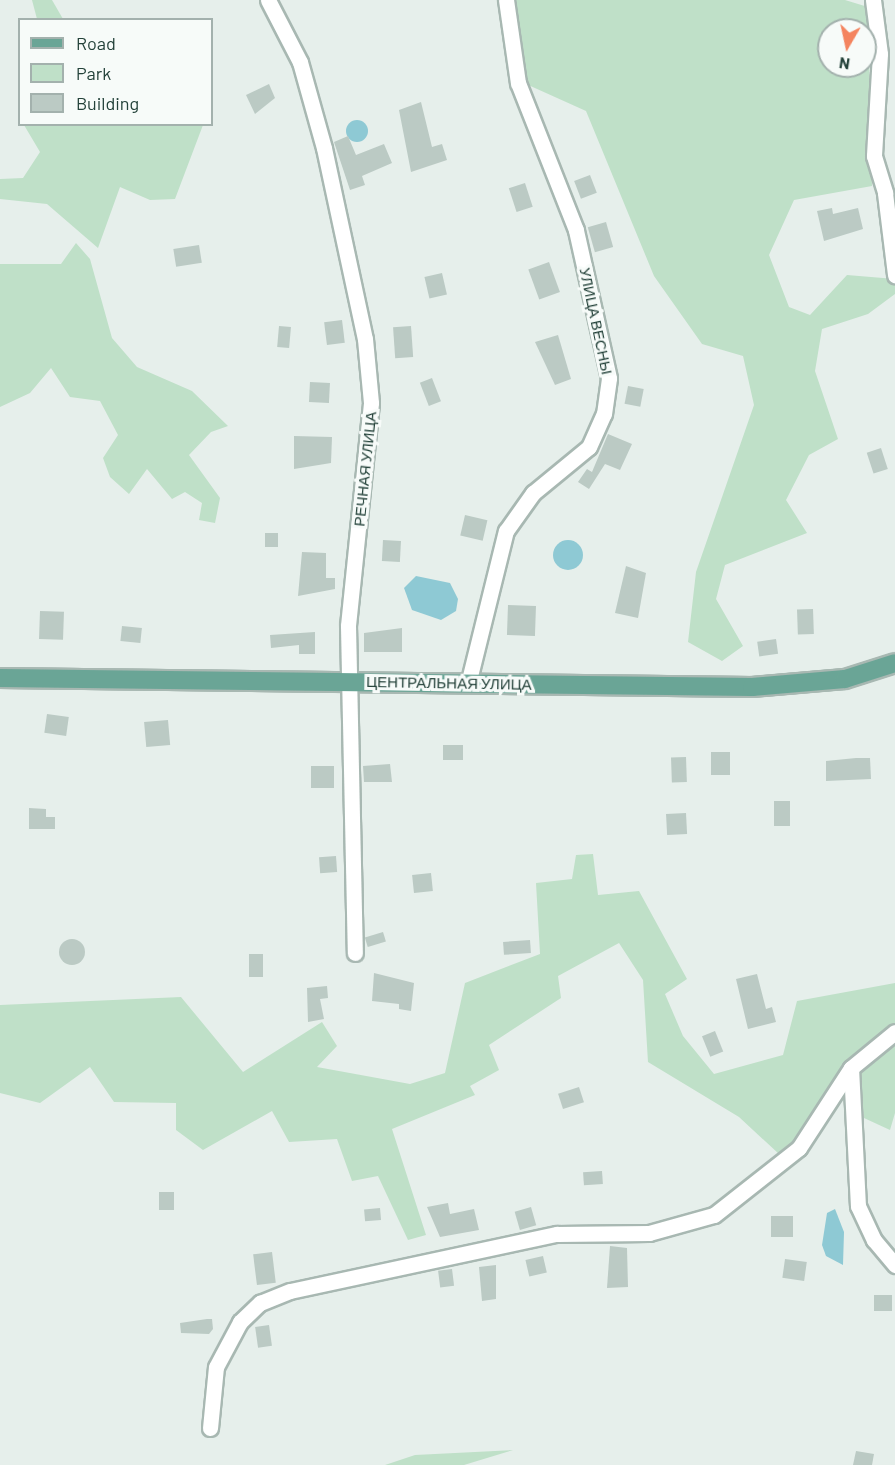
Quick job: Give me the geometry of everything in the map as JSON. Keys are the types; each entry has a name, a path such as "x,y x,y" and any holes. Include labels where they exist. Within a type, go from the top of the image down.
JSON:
{"main road":[{"name":"ЦЕНТРАЛЬНАЯ УЛИЦА","path":"0,678 752,687 845,679 895,663"}],"street":[{"name":"РЕЧНАЯ УЛИЦА","path":"268,0 300,62 365,339 371,404 347,682 355,953"},
{"name":"УЛИЦА ВЕСНЫ","path":"468,684 506,531 533,493 589,447 604,414 609,378 576,230 518,83 506,0"},
{"path":"873,0 880,54 874,156 885,194 895,275"},
{"path":"210,1428 216,1367 240,1322 260,1303 290,1291 557,1234 649,1233 714,1215 799,1148 851,1068 895,1032"},
{"path":"851,1068 858,1206 874,1240 895,1265"}],"green space":[{"path":"32,0 52,0 62,18 37,18"},
{"path":"511,0 845,0 868,7 868,18 817,18 817,78 870,78 872,186 794,200 769,255 789,307 810,315 847,275 895,279 895,294 868,314 822,329 815,371 838,439 809,455 786,500 807,533 725,565 716,599 743,646 722,661 688,642 696,572 754,405 743,356 702,344 654,276 586,111 526,84"},
{"path":"25,126 203,126 175,199 150,200 120,187 98,248 47,204 0,199 0,179 23,178 40,152"},
{"path":"76,243 90,259 112,338 137,367 192,391 228,426 211,432 189,455 220,498 215,523 199,520 202,503 185,492 172,499 147,469 129,494 110,477 103,458 118,435 100,401 70,397 51,368 30,393 0,407 0,264 61,264"},
{"path":"593,854 598,895 639,891 687,979 665,994 683,1036 714,1074 783,1055 797,1001 895,983 895,1113 890,1130 864,1118 856,1059 814,1123 779,1154 739,1117 648,1062 643,980 619,943 558,976 561,998 489,1045 499,1070 470,1086 475,1095 392,1129 426,1235 408,1240 378,1176 352,1181 337,1139 289,1142 272,1111 203,1150 176,1130 176,1103 114,1102 90,1067 40,1103 0,1093 0,1005 181,997 243,1072 322,1022 337,1046 317,1067 410,1084 445,1073 465,983 540,954 536,883 572,879 576,855"},
{"path":"513,1450 464,1465 385,1465 415,1455"}],"water":[{"path":"353,120 361,120 368,127 368,135 361,142 353,142 346,135 346,127"},
{"path":"568,540 579,544 583,555 579,566 568,570 557,566 553,555 557,544"},
{"path":"416,576 450,583 458,599 456,611 441,620 412,610 404,588"},
{"path":"835,1209 844,1232 843,1265 826,1256 822,1245 827,1213"}],"building":[{"path":"269,84 275,98 255,114 246,95"},
{"path":"421,102 432,147 442,144 447,160 411,172 399,110"},
{"path":"348,136 356,155 384,144 392,163 362,176 365,185 350,190 334,142"},
{"path":"590,175 597,193 581,199 574,181"},
{"path":"525,183 533,207 517,212 509,188"},
{"path":"832,208 833,214 858,208 863,229 824,241 817,211"},
{"path":"606,222 613,247 595,252 588,227"},
{"path":"199,245 202,263 176,267 173,249"},
{"path":"549,262 560,292 539,300 528,270"},
{"path":"442,273 447,294 429,298 424,277"},
{"path":"342,320 345,343 327,345 324,322"},
{"path":"279,326 291,327 289,348 277,347"},
{"path":"411,326 413,357 395,358 393,327"},
{"path":"558,335 571,379 555,385 535,342"},
{"path":"432,378 441,401 429,406 420,383"},
{"path":"310,382 330,383 329,403 309,402"},
{"path":"628,386 644,389 640,407 625,404"},
{"path":"608,434 632,444 620,470 605,464 589,489 578,482 587,469 592,472"},
{"path":"294,436 332,437 331,463 294,469"},
{"path":"881,448 888,469 874,474 867,453"},
{"path":"465,515 487,520 483,541 460,535"},
{"path":"265,533 278,533 278,547 265,547"},
{"path":"383,540 401,541 400,562 382,561"},
{"path":"302,552 326,553 326,578 335,578 335,589 298,596"},
{"path":"626,566 646,573 638,618 615,613"},
{"path":"508,605 536,606 535,636 507,635"},
{"path":"813,609 814,634 798,635 797,610"},
{"path":"40,611 64,612 63,640 39,639"},
{"path":"122,626 142,628 140,643 120,641"},
{"path":"402,628 402,652 364,652 364,633"},
{"path":"315,632 315,654 299,654 299,645 271,648 270,635"},
{"path":"776,639 778,654 759,656 757,642"},
{"path":"47,714 69,717 66,736 44,733"},
{"path":"168,720 170,745 146,747 144,722"},
{"path":"443,745 463,745 463,760 443,760"},
{"path":"711,752 730,752 730,775 711,775"},
{"path":"686,757 687,782 672,783 671,758"},
{"path":"870,758 871,779 826,781 826,761"},
{"path":"390,764 392,782 364,782 363,766"},
{"path":"311,766 334,766 334,788 311,788"},
{"path":"774,801 790,801 790,826 774,826"},
{"path":"29,808 46,809 46,817 55,817 55,829 29,829"},
{"path":"686,813 687,834 667,835 666,814"},
{"path":"336,856 337,872 320,873 319,857"},
{"path":"431,873 433,891 414,893 412,875"},
{"path":"383,932 386,942 368,947 365,938"},
{"path":"72,939 81,943 85,952 81,961 72,965 63,961 59,952 63,943"},
{"path":"530,940 531,953 504,955 503,942"},
{"path":"249,954 263,954 263,977 249,977"},
{"path":"374,973 414,983 411,1011 399,1009 399,1004 372,1001"},
{"path":"757,974 766,1009 772,1007 776,1022 748,1029 736,979"},
{"path":"327,986 328,998 320,999 324,1019 308,1022 307,988"},
{"path":"715,1031 723,1051 710,1057 702,1036"},
{"path":"579,1087 584,1102 563,1109 558,1094"},
{"path":"602,1171 603,1184 584,1185 583,1172"},
{"path":"159,1192 174,1192 174,1210 159,1210"},
{"path":"448,1203 450,1214 474,1209 479,1230 440,1237 427,1207"},
{"path":"531,1207 536,1225 520,1230 515,1212"},
{"path":"380,1208 381,1220 365,1221 364,1209"},
{"path":"771,1216 793,1216 793,1237 771,1237"},
{"path":"610,1246 627,1248 628,1287 607,1288"},
{"path":"272,1252 276,1283 257,1285 253,1254"},
{"path":"543,1256 547,1273 529,1277 525,1260"},
{"path":"785,1259 807,1262 804,1281 782,1278"},
{"path":"496,1265 496,1299 482,1301 479,1267"},
{"path":"452,1269 454,1286 440,1288 438,1271"},
{"path":"874,1295 892,1295 892,1311 874,1311"},
{"path":"212,1319 213,1329 209,1334 181,1333 180,1323"},
{"path":"269,1325 272,1346 258,1348 255,1327"},
{"path":"856,1451 874,1454 872,1465 853,1465"}]}
